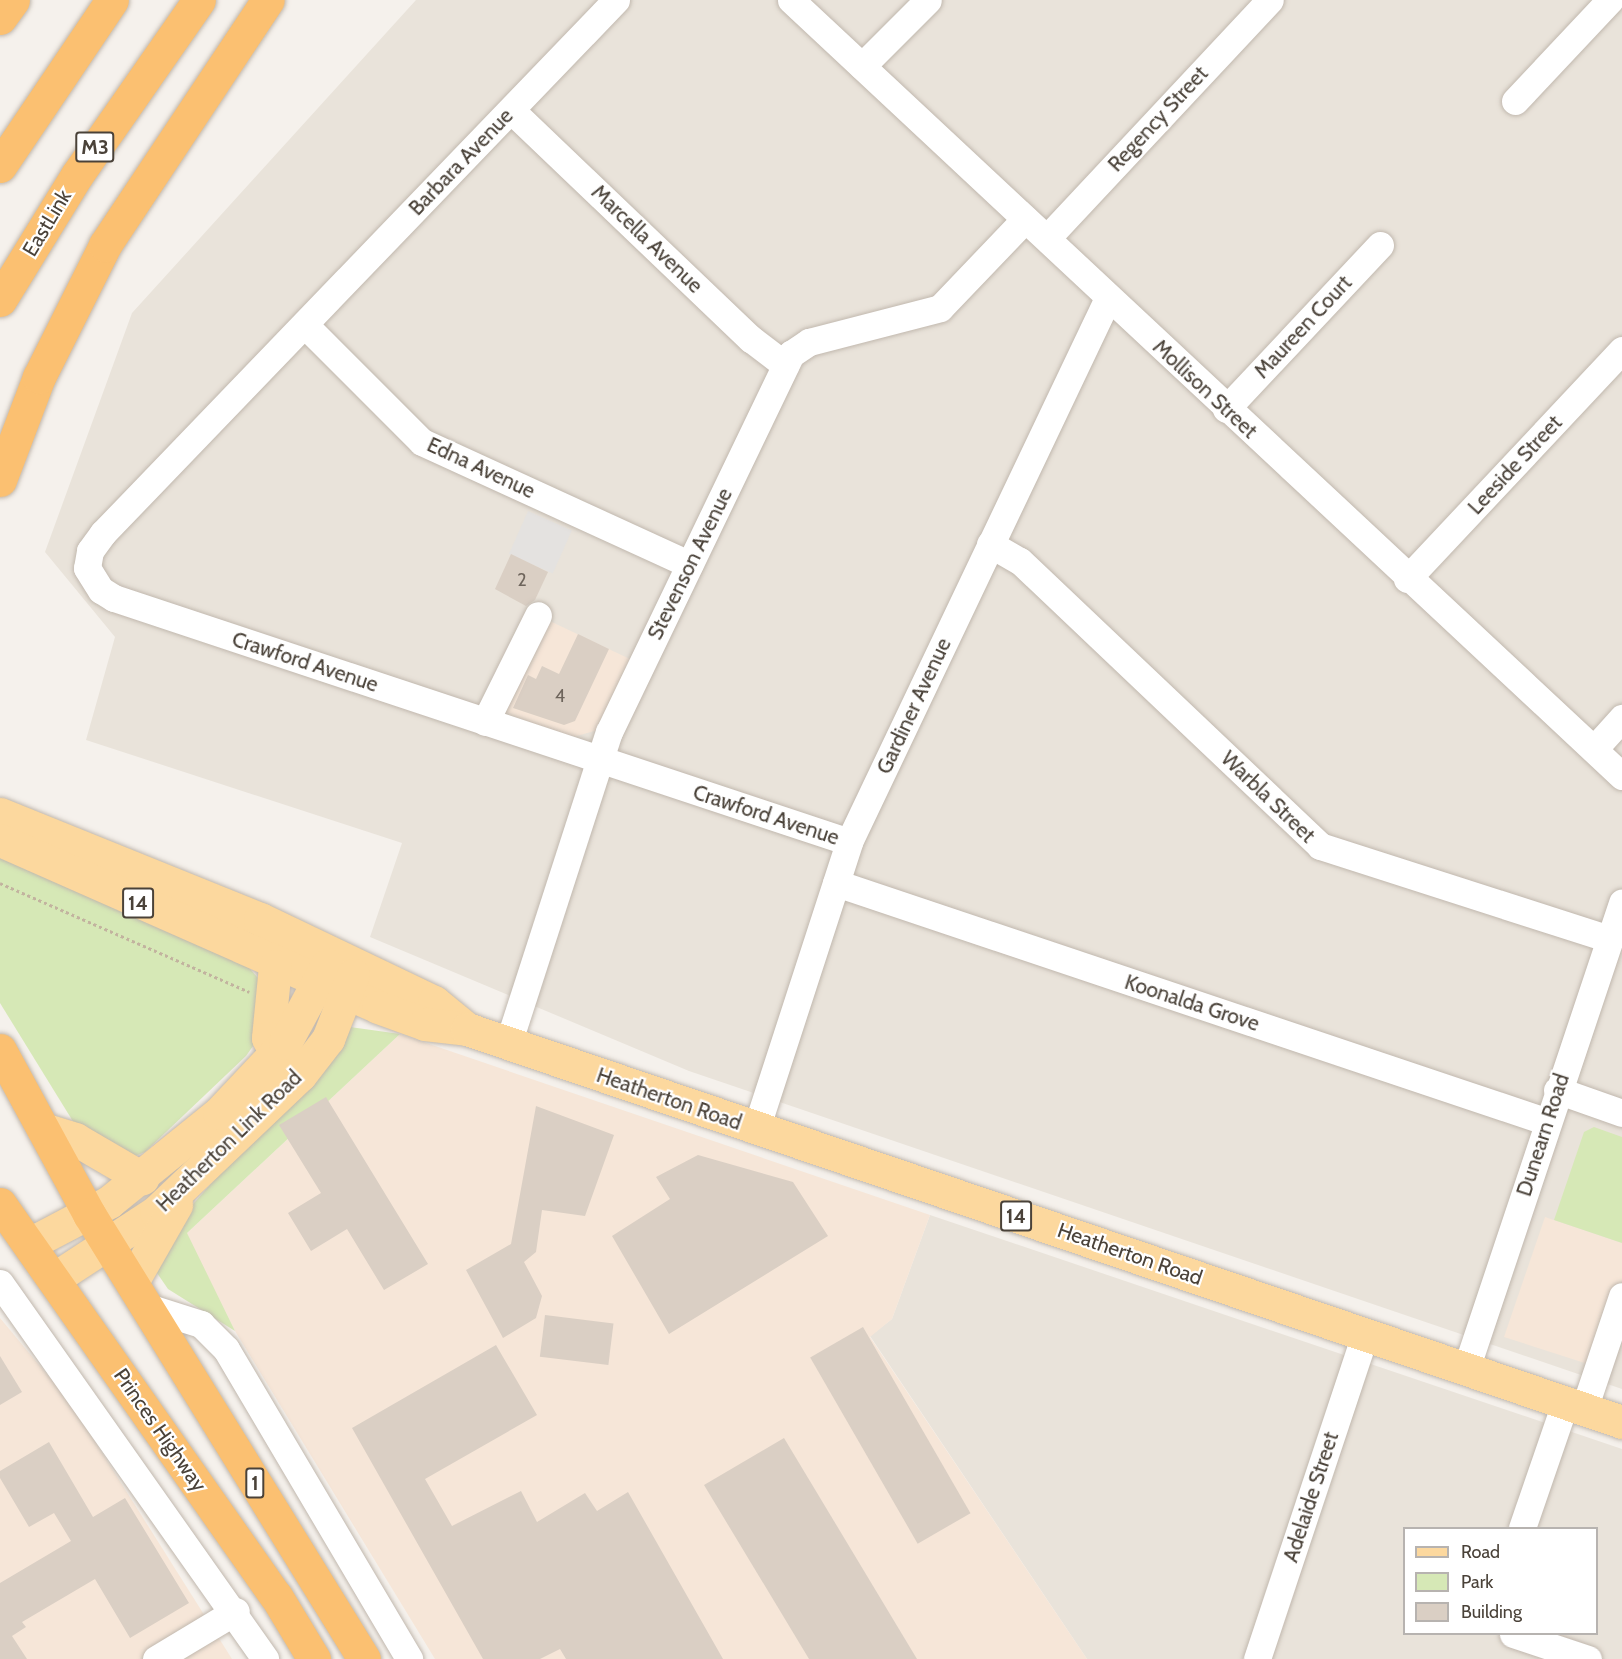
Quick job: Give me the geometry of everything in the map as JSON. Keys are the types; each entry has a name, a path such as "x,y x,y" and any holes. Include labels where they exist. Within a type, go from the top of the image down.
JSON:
{"highway":[{"path":"0,18 13,0"},
{"path":"0,166 112,0"},
{"name":"EastLink","path":"0,300 77,175 199,0"},
{"path":"0,480 39,377 105,245 268,0"},
{"name":"1","path":"0,1050 89,1214 364,1659"},
{"name":"Princes Highway","path":"0,1204 31,1243 314,1659"}],"main road":[{"name":"Heatherton Road","path":"0,814 346,959 455,1014 467,1029"},
{"name":"Heatherton Road","path":"0,840 275,981 330,989 426,1024 467,1029 1622,1422"},
{"name":"Heatherton Link Road","path":"31,1243 89,1214 142,1178 219,1113 276,1054 330,989 346,959"},
{"path":"275,981 268,1038 276,1054"},
{"name":"Heatherton Link Road","path":"55,1278 108,1244 182,1190 300,1075 328,1039 330,989"},
{"path":"43,1130 75,1139 142,1178"},
{"path":"139,1295 182,1190"}],"street":[{"name":"Barbara Avenue","path":"305,325 616,0"},
{"name":"Mollison Street","path":"791,0 1047,238 1407,579 1622,776"},
{"path":"862,66 928,0"},
{"name":"Regency Street","path":"1047,238 1270,0"},
{"path":"1515,101 1610,0"},
{"name":"Marcella Avenue","path":"511,110 751,339 785,365"},
{"name":"Stevenson Avenue","path":"508,1044 600,760 689,564 785,365 809,342 940,308 1025,219"},
{"name":"Maureen Court","path":"1226,409 1380,245"},
{"name":"Gardiner Avenue","path":"756,1129 849,842 1108,298"},
{"name":"Edna Avenue","path":"305,325 422,442 689,564"},
{"name":"Crawford Avenue","path":"305,325 94,543 87,568 92,580 114,598 849,842"},
{"name":"Leeside Street","path":"1407,579 1622,350"},
{"name":"Warbla Street","path":"990,544 1020,561 1320,846 1610,939"},
{"path":"485,722 538,615"},
{"path":"1594,748 1622,718"},
{"name":"Koonalda Grove","path":"836,883 1548,1122"},
{"name":"Dunearn Road","path":"1466,1369 1557,1090 1622,902"},
{"path":"1557,1090 1622,1113"},
{"name":"Princes Highway","path":"0,1283 236,1611 265,1659"},
{"path":"139,1295 213,1332 409,1659"},
{"path":"1522,1527 1622,1296"},
{"name":"Adelaide Street","path":"1257,1659 1365,1335"},
{"path":"156,1659 236,1611"},
{"path":"1516,1635 1588,1659"}],"path":[{"path":"0,884 263,998 275,981"}],"shaded area":[{"path":"416,0 1622,0 1622,1389 689,1071 370,937 402,843 86,740 115,637 45,552 132,313"},
{"path":"528,511 572,531 553,573 509,554"},
{"path":"533,613 634,661 601,729 570,738 486,712"},
{"path":"400,1034 930,1215 892,1319 870,1337 1087,1659 435,1659 235,1331 186,1234"},
{"path":"930,1215 1622,1449 1622,1659 1087,1659 870,1336 892,1319"},
{"path":"1545,1217 1622,1243 1622,1281 1594,1366 1504,1337"},
{"path":"0,1318 70,1402 232,1659 0,1659"}],"green space":[{"path":"0,858 245,963 263,984 258,1039 246,1056 145,1152 135,1156 82,1136 0,1003"},
{"path":"350,1027 400,1034 187,1233 235,1331 168,1289 157,1273 156,1246"},
{"path":"1594,1127 1622,1137 1622,1243 1554,1220 1584,1132"}],"building":[{"path":"511,554 548,572 535,600 526,606 495,589"},
{"path":"578,634 609,649 575,721 564,725 513,708 528,675 536,679 542,666 559,674"},
{"path":"326,1097 428,1264 384,1290 347,1229 311,1251 288,1213 321,1193 279,1125"},
{"path":"536,1106 614,1135 585,1216 542,1210 536,1252 524,1262 542,1296 536,1318 503,1338 466,1270 511,1244"},
{"path":"698,1155 793,1182 828,1236 669,1334 612,1236 670,1199 656,1177"},
{"path":"545,1315 613,1323 608,1365 540,1357"},
{"path":"863,1327 970,1513 918,1544 810,1358"},
{"path":"496,1345 537,1415 425,1479 452,1526 521,1491 537,1522 585,1493 597,1511 628,1492 723,1659 566,1659 560,1649 540,1659 483,1659 352,1428"},
{"path":"0,1356 22,1392 0,1405"},
{"path":"784,1438 917,1659 809,1659 704,1485"},
{"path":"49,1442 93,1517 125,1498 189,1603 130,1638 95,1579 22,1622 26,1627 12,1636 27,1659 0,1659 0,1583 71,1541 54,1513 29,1527 0,1478 0,1471"}]}
